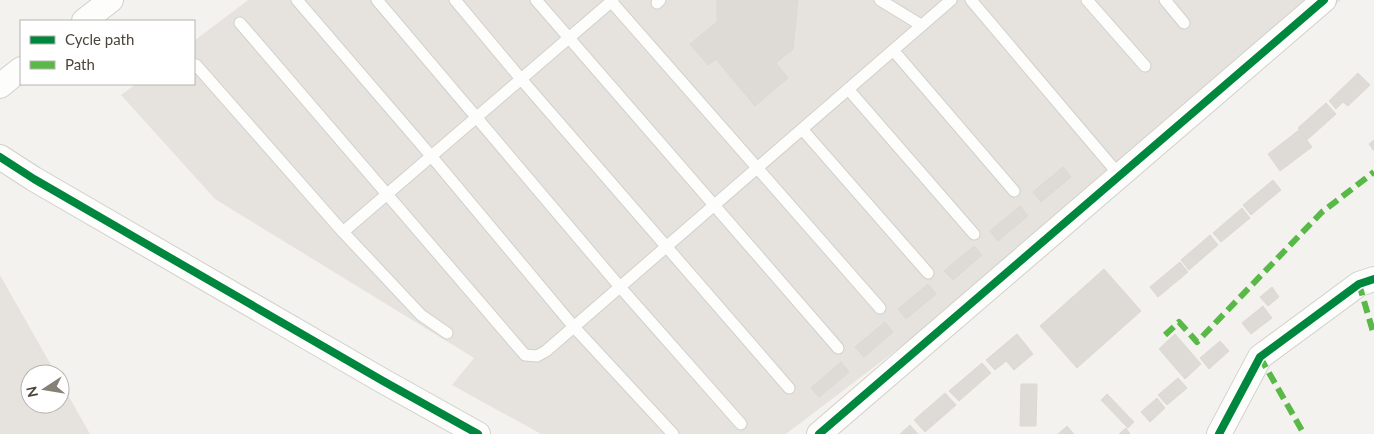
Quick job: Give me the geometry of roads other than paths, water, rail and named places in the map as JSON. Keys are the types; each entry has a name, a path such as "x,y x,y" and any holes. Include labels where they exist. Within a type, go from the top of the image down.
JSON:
{"street":[{"path":"85,20 111,0"},
{"path":"819,434 1322,1"},
{"path":"0,86 20,71"},
{"path":"0,157 14,167 383,381 478,434"},
{"path":"1218,434 1260,358 1359,284 1374,279"}],"lane":[{"path":"297,0 432,157 574,327 673,434"},
{"path":"377,0 620,287 741,424"},
{"path":"455,0 521,80 790,388"},
{"path":"536,0 838,348"},
{"path":"343,232 521,80 611,0 880,308"},
{"path":"880,0 921,25"},
{"path":"240,23 526,355 537,356 546,351 574,327 951,0"},
{"path":"972,0 1120,176"},
{"path":"1087,0 1145,66"},
{"path":"1165,0 1184,23"},
{"path":"893,50 1014,191"},
{"path":"196,65 343,232 421,315 447,333"},
{"path":"848,89 974,234"},
{"path":"802,129 928,273"}]}
